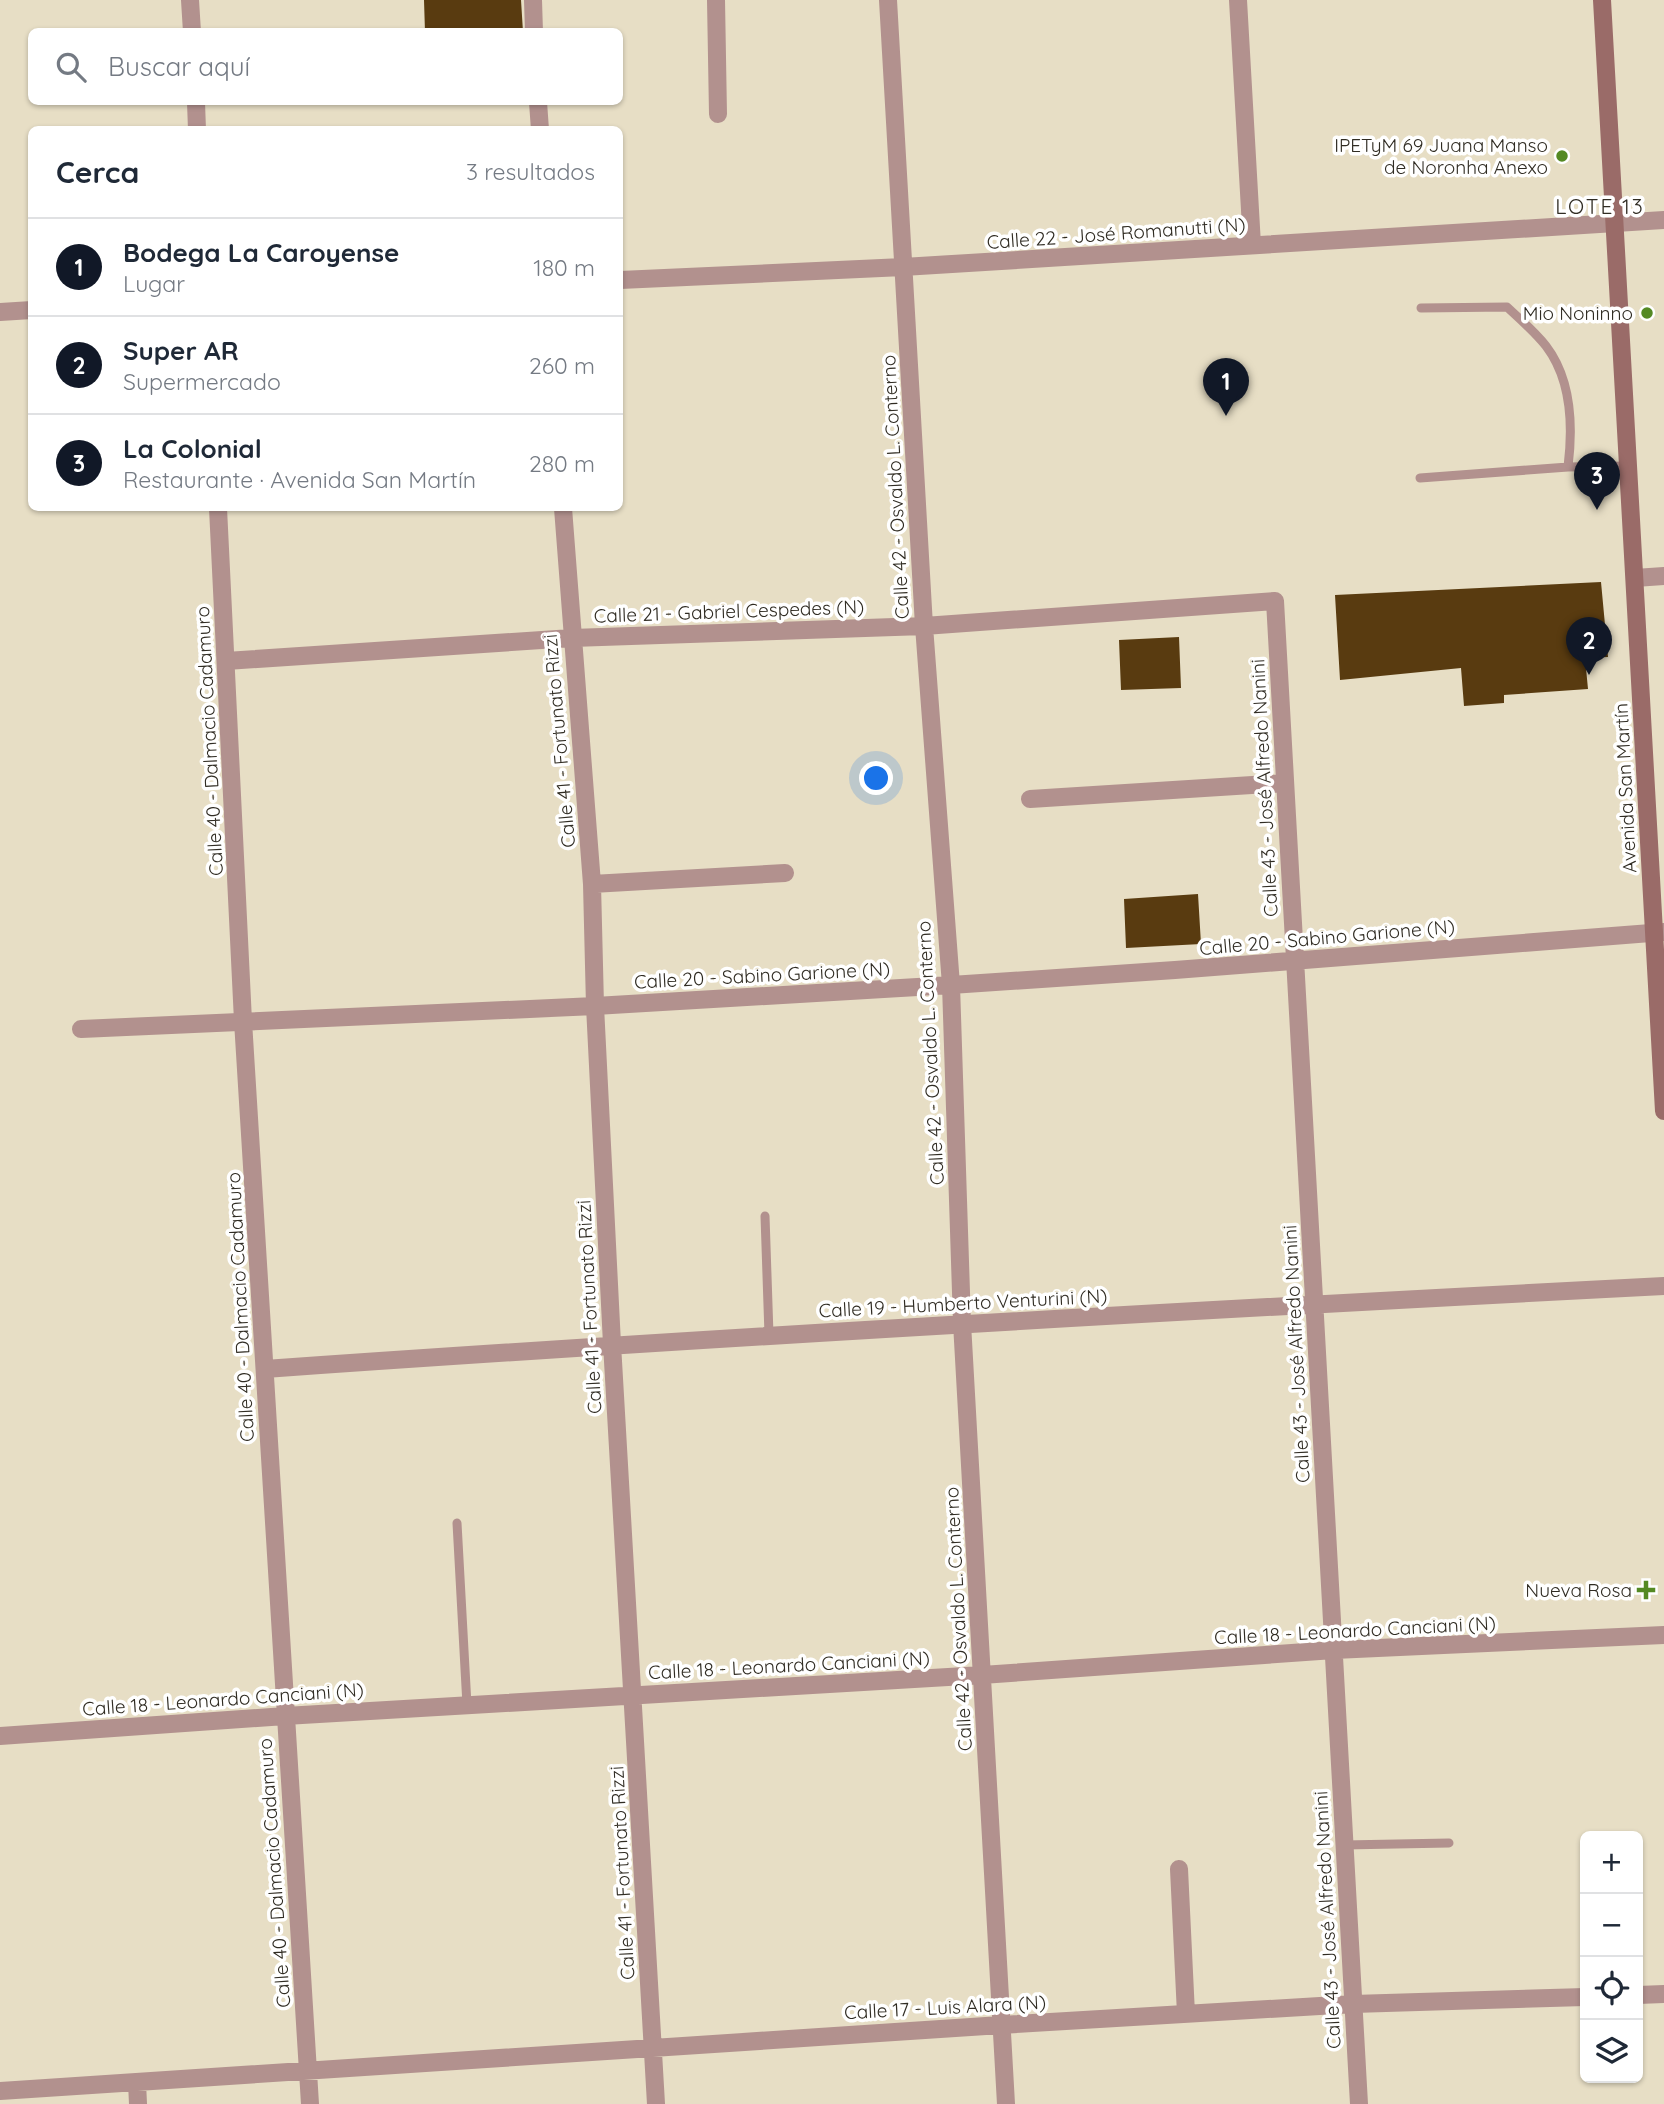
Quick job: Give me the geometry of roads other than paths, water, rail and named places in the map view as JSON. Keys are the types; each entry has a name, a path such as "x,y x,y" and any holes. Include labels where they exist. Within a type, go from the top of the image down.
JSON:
{"main road":[{"name":"Avenida San Martín","path":"1602,0 1628,466 1659,932 1664,1111"}],"street":[{"path":"190,0 192,28"},
{"path":"533,0 534,28"},
{"path":"716,0 718,114"},
{"name":"Calle 42 - Osvaldo L. Conterno","path":"888,0 924,626 950,985 962,1323 1006,2104"},
{"path":"1238,0 1252,245"},
{"path":"196,105 197,126"},
{"path":"538,105 540,126"},
{"name":"Calle 22 - José Romanutti (N)","path":"623,280 903,267 1664,219"},
{"path":"0,312 28,310"},
{"name":"Calle 40 - Dalmacio Cadamuro","path":"218,511 243,1021 310,2104"},
{"name":"Calle 41 - Fortunato Rizzi","path":"563,511 592,884 595,1006 612,1344 656,2104"},
{"path":"1635,578 1664,576"},
{"name":"Calle 21 - Gabriel Cespedes (N)","path":"226,661 572,638 924,626 1275,601"},
{"name":"Calle 43 - José Alfredo Nanini","path":"1275,601 1359,2104"},
{"path":"1030,799 1285,783"},
{"path":"592,884 785,873"},
{"name":"Calle 20 - Sabino Garione (N)","path":"81,1029 595,1006 950,985 1659,932"},
{"name":"Calle 19 - Humberto Venturini (N)","path":"265,1369 962,1323 1664,1286"},
{"name":"Calle 18 - Leonardo Canciani (N)","path":"0,1736 285,1716 982,1675 1334,1650 1664,1635"},
{"path":"1180,1869 1186,2014"},
{"path":"1643,1995 1664,1994"},
{"name":"Calle 17 - Luis Alara (N)","path":"0,2091 653,2046 1353,2004 1580,1997"},
{"path":"137,2082 138,2104"}],"lane":[{"path":"1421,308 1507,307 1547,346 1561,368 1566,391 1571,446 1568,467"},
{"path":"1420,478 1568,467 1628,466"},
{"path":"765,1216 769,1335"},
{"path":"457,1523 467,1705"},
{"path":"1344,1845 1450,1843"}],"place":[{"name":"IPETyM 69 Juana Manso de Noronha Anexo","path":"1562,156"},
{"name":"Mio Noninno","path":"1647,313"},
{"name":"Bodega La Caroyense","path":"1226,416"},
{"name":"La Colonial","path":"1597,510"},
{"name":"Super AR","path":"1589,675"},
{"name":"Nueva Rosa","path":"1646,1590"}],"district":[{"name":"LOTE 13","path":"1600,206"}]}
